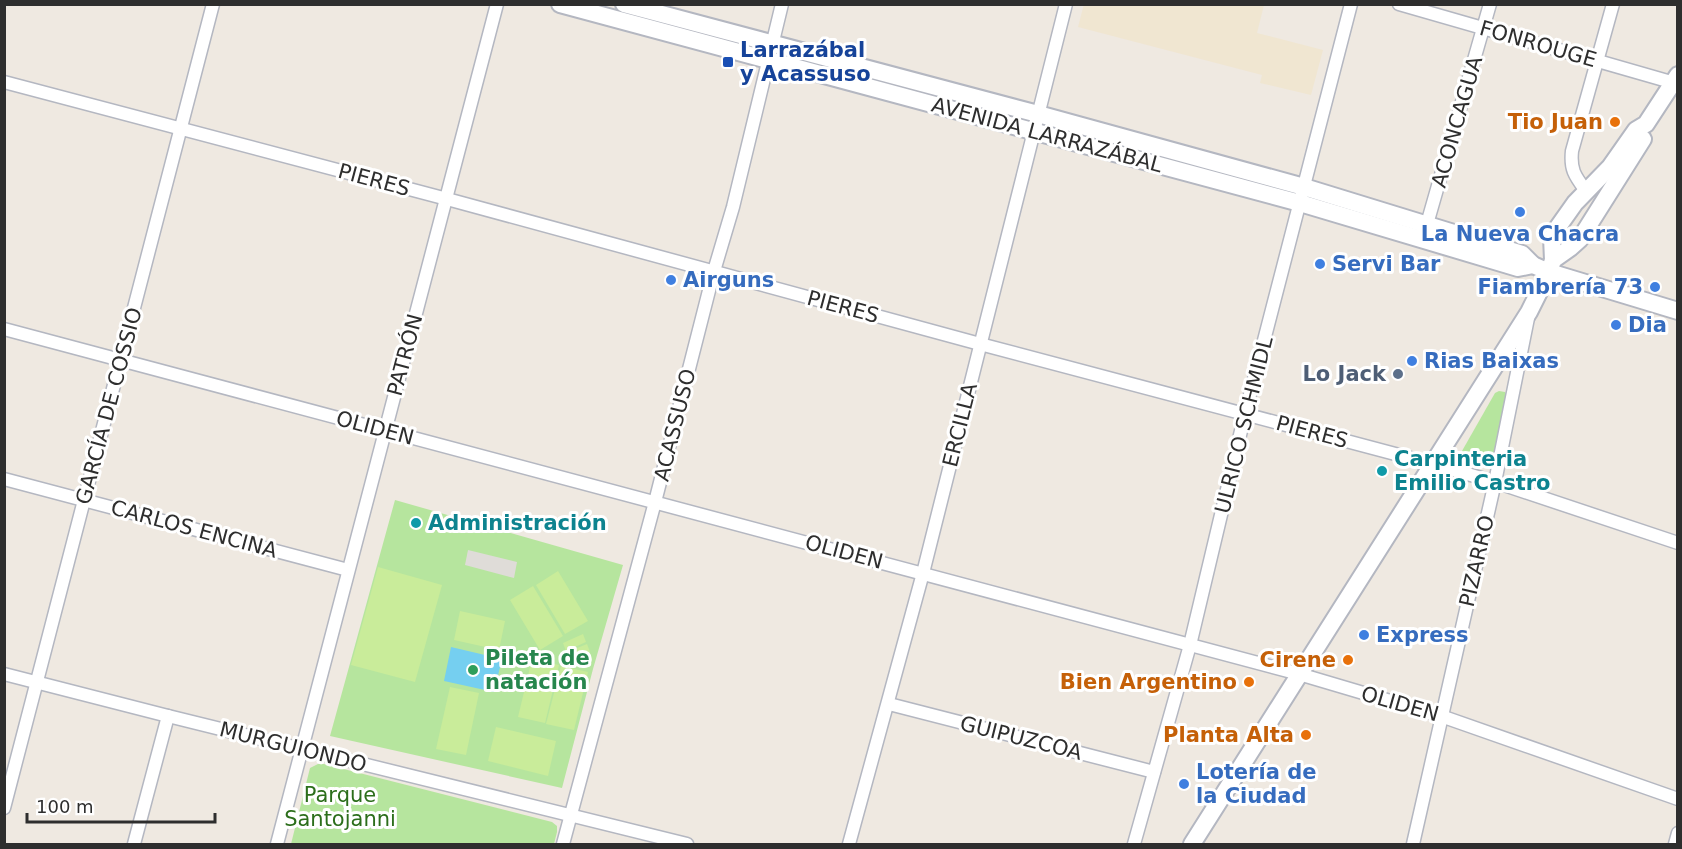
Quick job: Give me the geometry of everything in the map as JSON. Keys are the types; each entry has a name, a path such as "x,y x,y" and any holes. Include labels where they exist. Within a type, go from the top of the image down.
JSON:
{"street":[{"name":"GARCÍA DE COSSIO","path":"4,808 213,4"},
{"name":"PATRÓN","path":"277,844 498,4"},
{"name":"AVENIDA LARRAZÁBAL","path":"560,4 1038,114 1425,232 1522,254 1533,265 1551,266 1677,311"},
{"name":"AVENIDA LARRAZÁBAL","path":"624,4 770,52 1033,131 1302,195"},
{"name":"ACASSUSO","path":"563,844 655,502 714,271 733,207 783,4"},
{"name":"ERCILLA","path":"849,844 923,573 1066,4"},
{"name":"ULRICO SCHMIDL","path":"1134,844 1190,645 1245,414 1351,4"},
{"name":"FONROUGE","path":"1399,4 1596,61 1676,80"},
{"name":"ACONCAGUA","path":"1425,232 1490,4"},
{"path":"1570,248 1590,206 1586,191 1574,175 1572,151 1613,4"},
{"path":"1551,266 1552,237 1575,203 1610,166 1636,130 1646,124 1676,80"},
{"name":"PIERES","path":"4,82 1433,464 1495,482 1677,543"},
{"path":"1192,844 1529,312 1551,266 1580,239 1645,135 1646,124"},
{"name":"PIZARRO","path":"1413,844 1495,482 1529,312"},
{"name":"OLIDEN","path":"4,329 1299,674 1441,716 1677,799"},
{"name":"CARLOS ENCINA","path":"4,479 348,570"},
{"name":"MURGUIONDO","path":"4,674 687,844"},
{"name":"GUIPUZCOA","path":"889,704 1154,772"},
{"path":"134,844 168,716"},
{"path":"1675,844 1677,833"}],"shaded area":[{"path":"1084,4 1264,5 1257,33 1323,50 1311,95 1260,83 1262,75 1078,27"},
{"path":"468,550 517,562 514,578 465,565"}],"green space":[{"path":"795,56 1014,114 1013,118 794,60"},
{"path":"1060,127 1280,185 1279,189 1058,131"},
{"path":"1505,392 1507,396 1491,469 1458,458 1495,393"},
{"path":"395,500 623,565 562,788 330,736"},
{"path":"378,567 442,585 415,682 351,665"},
{"path":"558,571 588,621 565,634 536,585"},
{"path":"533,586 563,636 540,650 510,600"},
{"path":"460,611 505,621 499,650 454,640"},
{"path":"583,634 586,642 566,651 563,643"},
{"path":"587,644 590,652 570,660 567,652"},
{"path":"532,659 559,665 545,723 518,717"},
{"path":"561,666 588,672 574,730 546,724"},
{"path":"450,687 479,693 466,755 436,749"},
{"path":"496,727 556,741 548,776 488,761"},
{"name":"Parque Santojanni","path":"320,763 552,822 557,826 554,844 291,844 310,768"}],"water":[{"name":"Pileta de natación","path":"451,647 502,659 494,692 444,681"}],"place":[{"name":"Larrazábal y Acassuso","path":"728,62"},
{"name":"Tio Juan","path":"1615,122"},
{"name":"La Nueva Chacra","path":"1520,212"},
{"name":"Servi Bar","path":"1320,264"},
{"name":"Airguns","path":"671,280"},
{"name":"Fiambrería 73","path":"1655,287"},
{"name":"Dia","path":"1616,325"},
{"name":"Rias Baixas","path":"1412,361"},
{"name":"Lo Jack","path":"1398,374"},
{"name":"Carpinteria Emilio Castro","path":"1382,471"},
{"name":"Administración","path":"416,523"},
{"name":"Express","path":"1364,635"},
{"name":"Cirene","path":"1348,660"},
{"name":"Pileta de natación","path":"473,670"},
{"name":"Bien Argentino","path":"1249,682"},
{"name":"Planta Alta","path":"1306,735"},
{"name":"Lotería de la Ciudad","path":"1184,784"}]}
